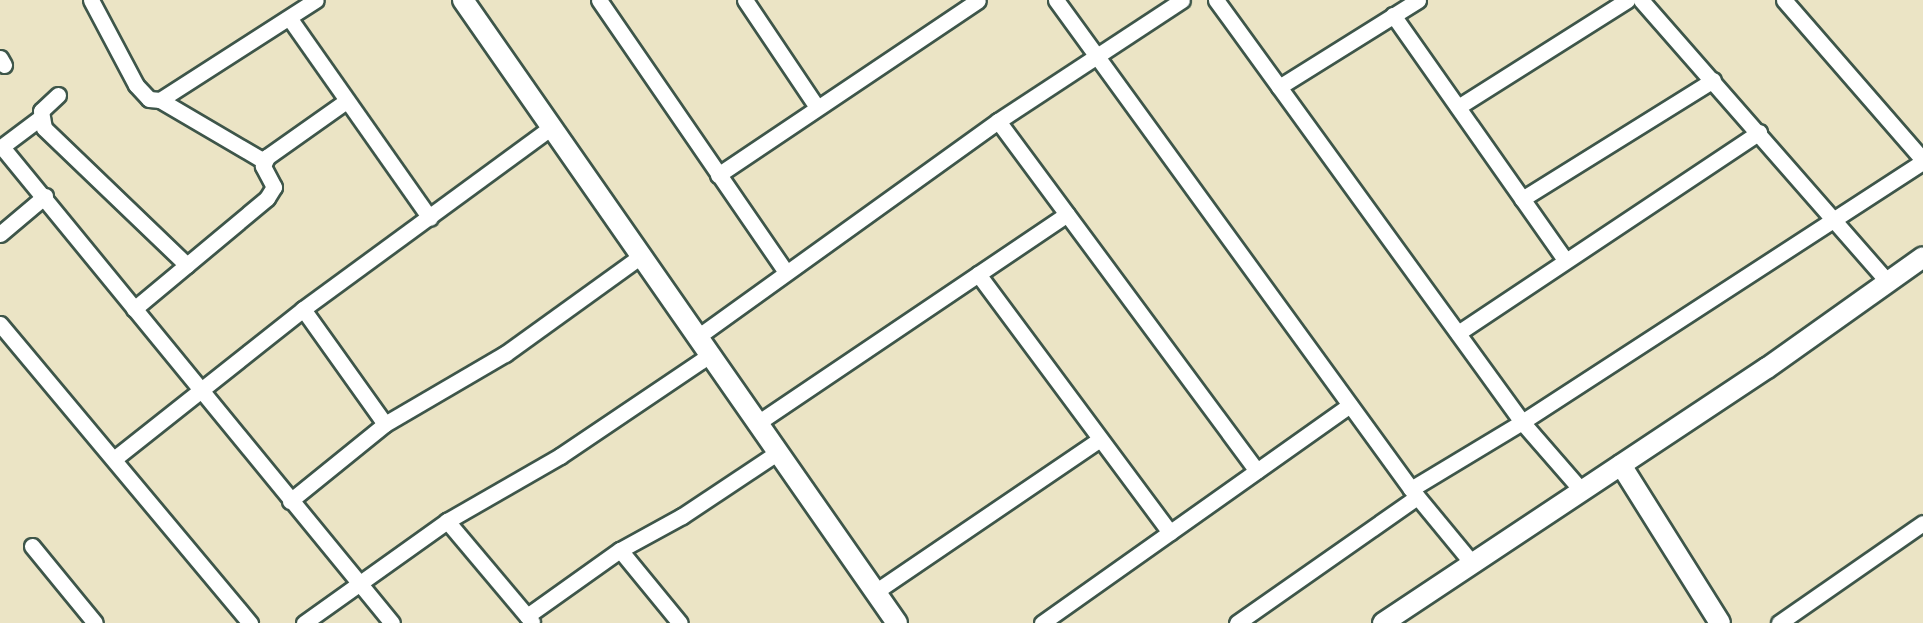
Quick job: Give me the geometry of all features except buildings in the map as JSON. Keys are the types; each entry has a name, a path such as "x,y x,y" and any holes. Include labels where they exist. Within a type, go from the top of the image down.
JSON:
{"street":[{"path":"160,100 290,19 316,0"},
{"path":"463,0 708,356 897,623"},
{"path":"599,0 786,272"},
{"path":"745,0 817,107"},
{"path":"718,175 978,0"},
{"path":"1056,0 1414,493 1472,563"},
{"path":"696,338 998,121 1182,0"},
{"path":"1216,0 1522,422 1582,491"},
{"path":"1279,87 1418,0"},
{"path":"1458,107 1627,0"},
{"path":"1641,0 1835,217 1887,281"},
{"path":"1237,623 1414,493 1923,161 1784,0"},
{"path":"95,2 136,85 149,99 160,100 264,161"},
{"path":"1393,15 1565,260"},
{"path":"290,19 345,102 430,218"},
{"path":"1522,199 1713,80"},
{"path":"58,95 41,111 40,118 44,128 187,265"},
{"path":"264,161 345,102"},
{"path":"40,118 1,147 45,196 199,392 392,623"},
{"path":"998,121 1257,471"},
{"path":"114,459 303,309 552,127"},
{"path":"1458,333 1759,132"},
{"path":"134,309 270,195 273,182 264,169 264,161"},
{"path":"0,234 45,196"},
{"path":"756,424 1067,214"},
{"path":"290,501 386,424 505,354 641,256"},
{"path":"1383,623 1767,368 1923,257"},
{"path":"978,274 1170,533"},
{"path":"303,309 386,424"},
{"path":"0,324 250,623"},
{"path":"304,623 447,521 560,456 708,356"},
{"path":"1042,623 1350,405"},
{"path":"875,592 1100,439"},
{"path":"447,521 530,620 620,550 682,516 777,453"},
{"path":"1620,465 1720,623"},
{"path":"1779,623 1923,523"},
{"path":"32,546 95,623"},
{"path":"620,550 680,623"}]}
